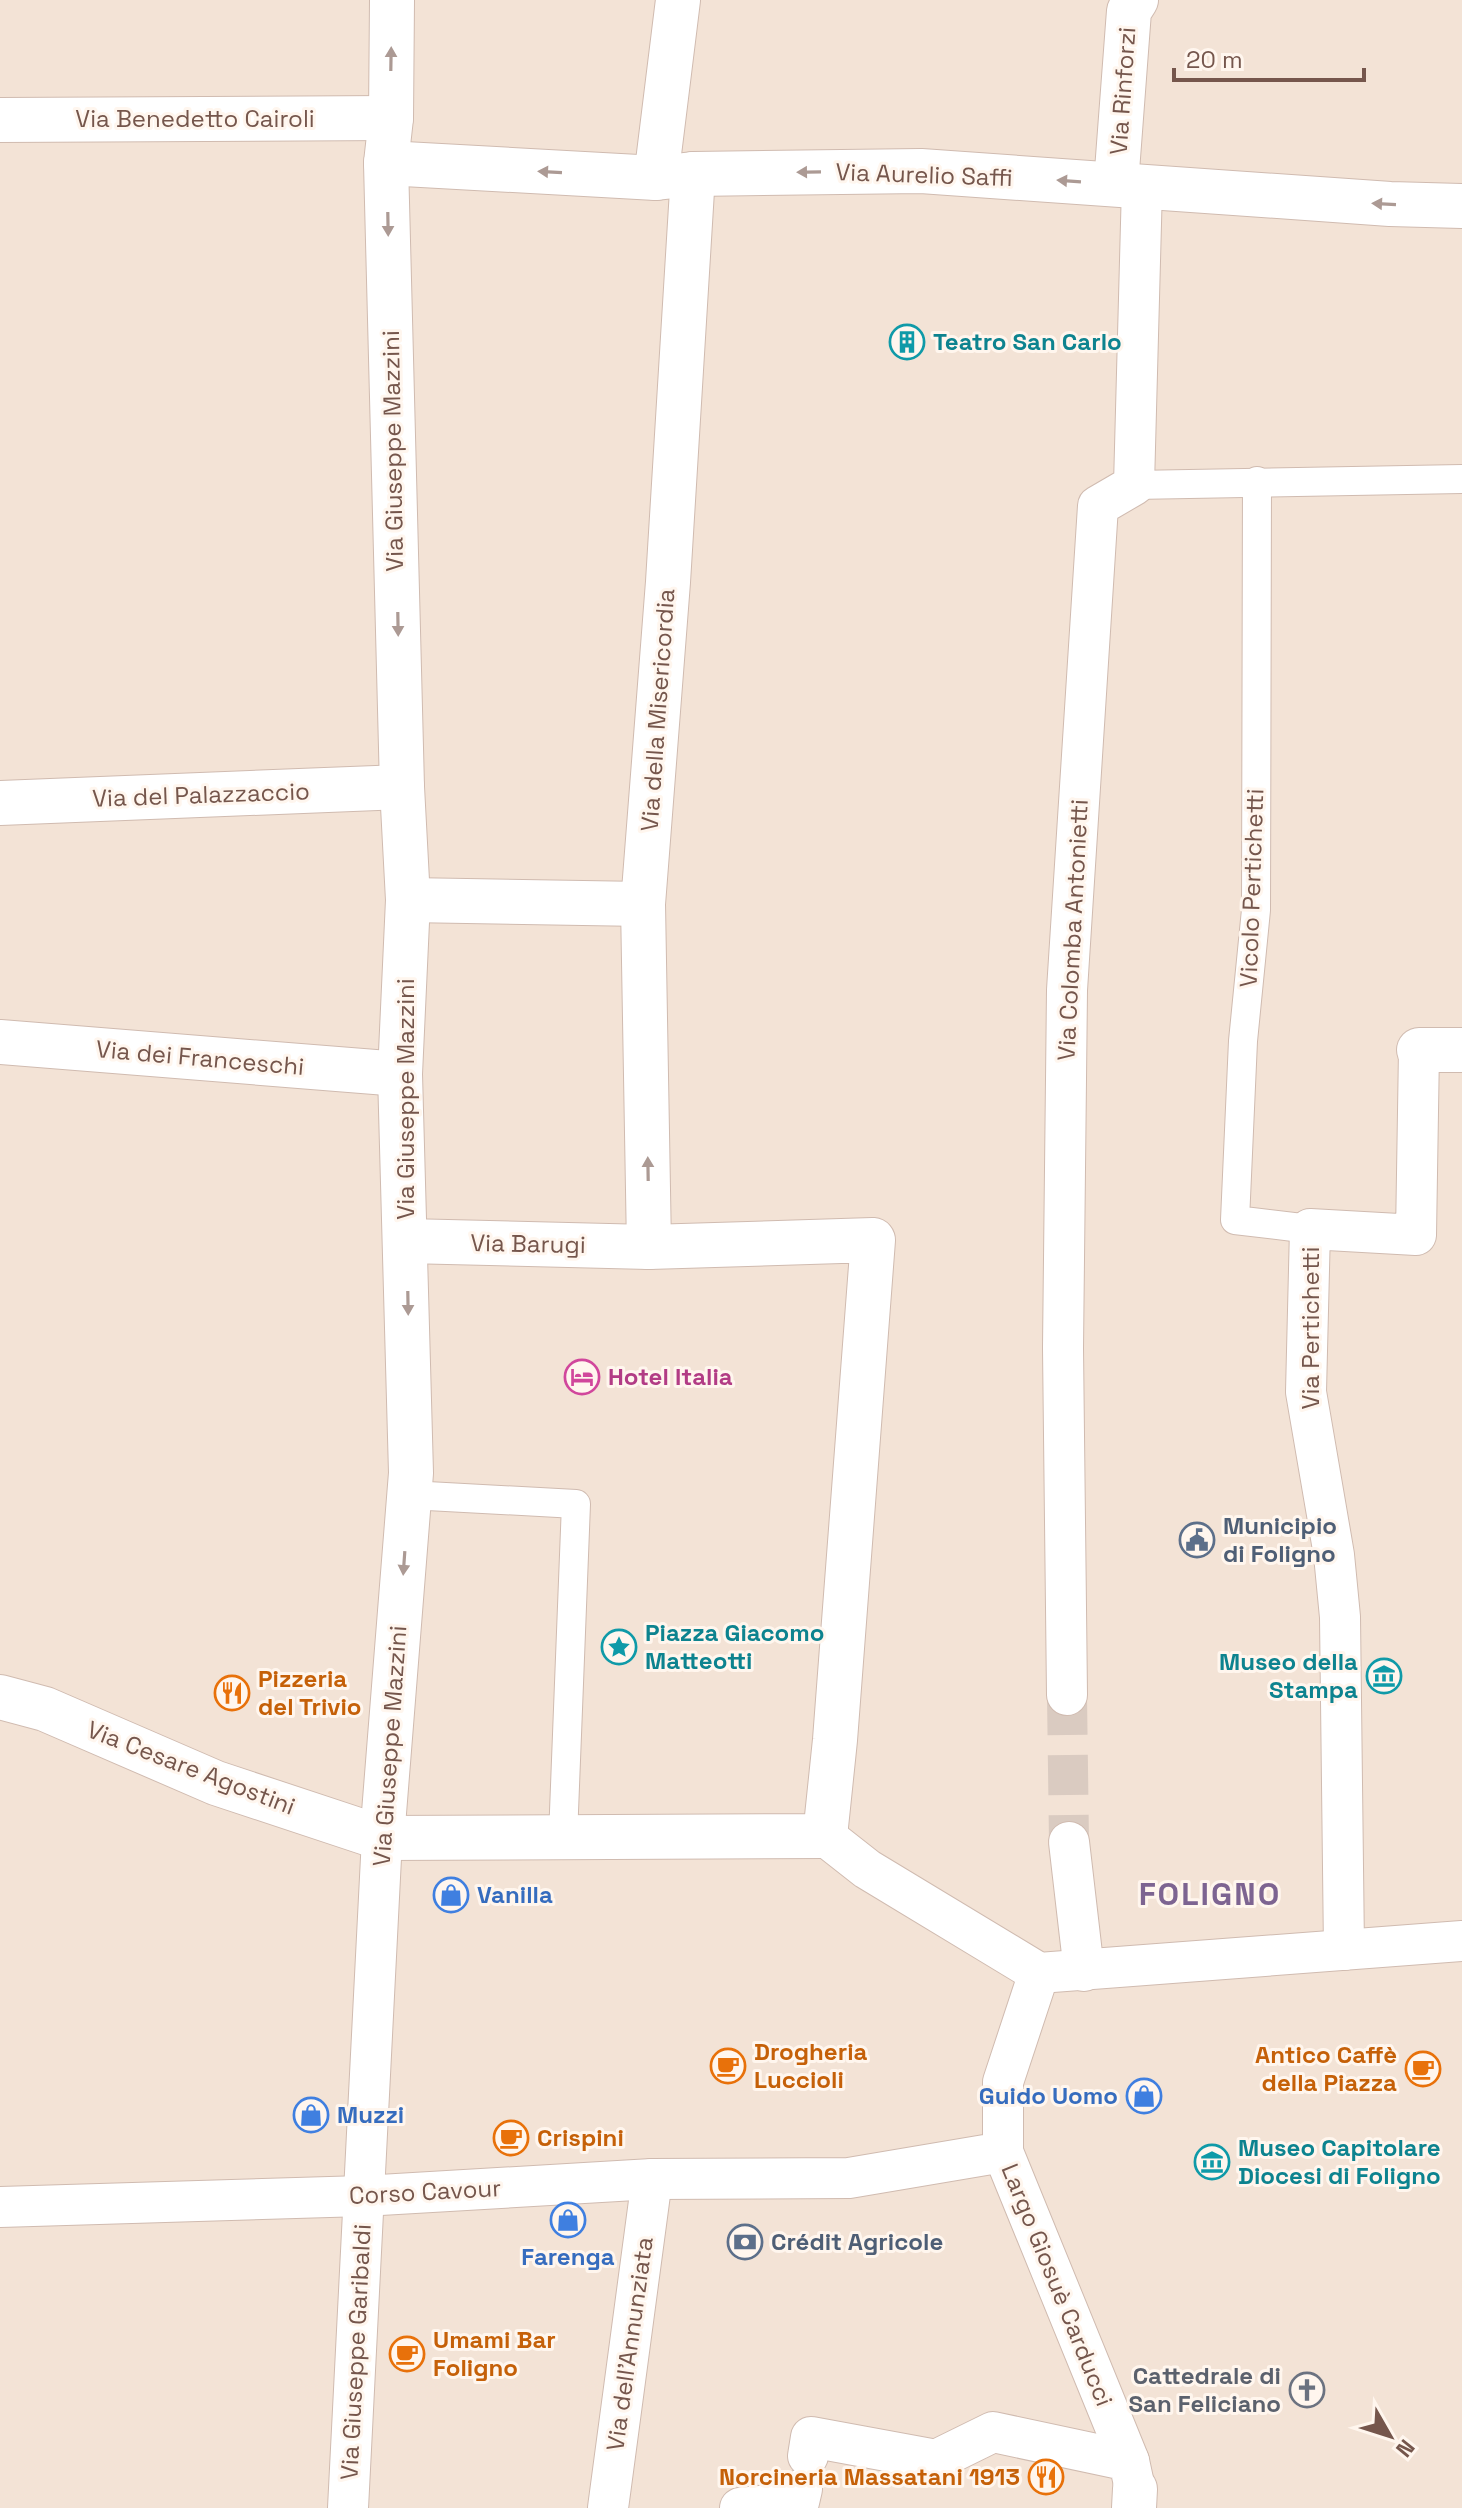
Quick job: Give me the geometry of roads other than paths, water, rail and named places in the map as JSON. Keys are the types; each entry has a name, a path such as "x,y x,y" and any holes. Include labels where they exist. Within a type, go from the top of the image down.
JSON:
{"street":[{"name":"Via Giuseppe Mazzini","path":"363,2196 382,1838 409,1495 406,1241 400,1074 408,900 402,787 386,163 391,118 392,0"},
{"name":"Via della Misericordia","path":"649,1247 643,904 668,582 678,0"},
{"name":"Via Rinforzi","path":"1129,185 1129,11 1136,0"},
{"name":"Via Benedetto Cairoli","path":"0,120 391,118"},
{"name":"Via Aurelio Saffi","path":"386,163 674,176 921,171 1390,204 1462,206"},
{"path":"1129,185 1134,485"},
{"name":"Via Colomba Antonietti","path":"1067,1695 1063,1348 1067,990 1098,506 1134,485"},
{"name":"Via del Palazzaccio","path":"0,803 402,787"},
{"path":"408,900 643,904"},
{"name":"Via dei Franceschi","path":"0,1042 400,1074"},
{"name":"Via Pertichetti","path":"1344,1950 1340,1617 1334,1555 1306,1392 1310,1229 1416,1235 1419,1050 1462,1050"},
{"path":"649,1247 873,1240 825,1836"},
{"name":"Via Barugi","path":"406,1241 649,1247"},
{"name":"Via Cesare Agostini","path":"0,1697 45,1709 216,1783 382,1838"},
{"path":"382,1838 825,1836 867,1869 1039,1973 1462,1941"},
{"path":"1070,1852 1084,1971"},
{"name":"Largo Giosuè Carducci","path":"1039,1973 1003,2082 1003,2152 1133,2486"},
{"name":"Largo Giosuè Carducci","path":"849,2178 1003,2152"},
{"name":"Corso Cavour","path":"0,2207 363,2196 652,2179 849,2178"},
{"name":"Via dell'Annunziata","path":"608,2508 652,2179"},
{"name":"Via Giuseppe Garibaldi","path":"348,2508 363,2196"},
{"name":"Largo Giosuè Carducci","path":"740,2508 799,2502 811,2437 936,2460 993,2432 1133,2486"}],"lane":[{"path":"1134,485 1462,479"},
{"name":"Vicolo Pertichetti","path":"1257,481 1256,910 1243,1041 1235,1220 1310,1229"},
{"path":"409,1495 576,1504 563,1837"}],"tunnel":[{"path":"1067,1695 1069,1842"}],"place":[{"name":"Teatro San Carlo","path":"907,342"},
{"name":"Hotel Italia","path":"582,1377"},
{"name":"Municipio di Foligno","path":"1197,1540"},
{"name":"Piazza Giacomo Matteotti","path":"619,1647"},
{"name":"Museo della Stampa","path":"1384,1676"},
{"name":"Pizzeria del Trivio","path":"232,1693"},
{"name":"Vanilla","path":"451,1895"},
{"name":"Drogheria Luccioli","path":"728,2066"},
{"name":"Antico Caffè della Piazza","path":"1423,2069"},
{"name":"Guido Uomo","path":"1144,2096"},
{"name":"Muzzi","path":"311,2115"},
{"name":"Crispini","path":"511,2138"},
{"name":"Museo Capitolare Diocesi di Foligno","path":"1212,2162"},
{"name":"Farenga","path":"568,2220"},
{"name":"Crédit Agricole","path":"745,2242"},
{"name":"Umami Bar Foligno","path":"407,2354"},
{"name":"Cattedrale di San Feliciano","path":"1307,2390"},
{"name":"Norcineria Massatani 1913","path":"1046,2477"}],"district":[{"name":"FOLIGNO","path":"1210,1894"}]}
